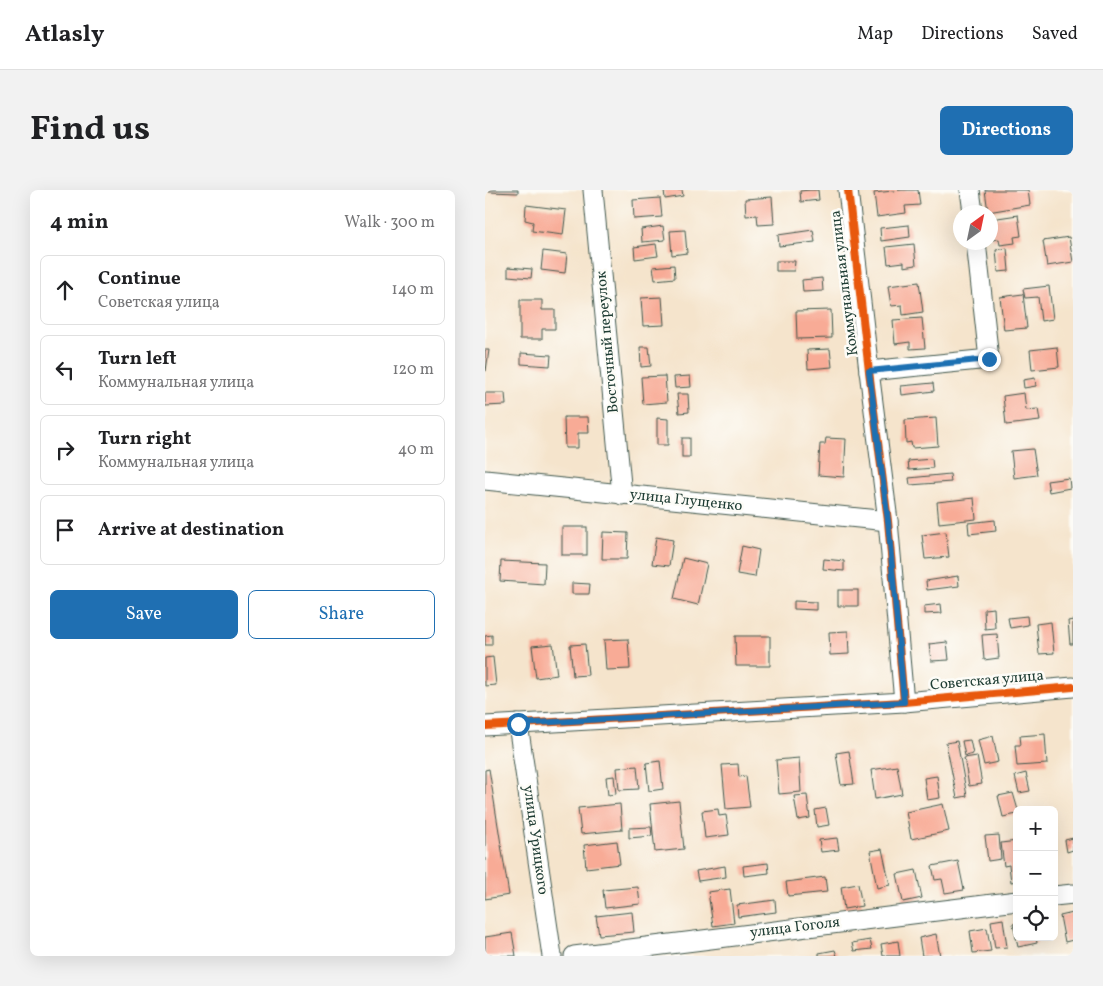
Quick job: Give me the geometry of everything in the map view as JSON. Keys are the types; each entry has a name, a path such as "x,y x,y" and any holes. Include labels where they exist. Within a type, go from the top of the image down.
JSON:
{"street":[{"name":"Восточный переулок","path":"593,190 622,495"},
{"name":"Коммунальная улица","path":"848,190 888,521 904,702"},
{"path":"970,190 972,205"},
{"name":"Коммунальная улица","path":"869,371 989,359 977,250"},
{"name":"улица Глущенко","path":"485,480 888,521"},
{"name":"Советская улица","path":"485,726 904,702 1073,687"},
{"name":"улица Урицкого","path":"518,724 552,956"},
{"path":"1058,896 1073,894"},
{"name":"улица Гоголя","path":"574,956 1013,901"}],"building":[{"path":"489,190 518,190 518,193 489,192"},
{"path":"664,190 682,190 683,196 665,199"},
{"path":"818,190 819,200 801,202 800,191"},
{"path":"918,190 920,205 905,206 906,213 877,217 874,193"},
{"path":"985,190 1028,190 1030,205 998,210 998,205 987,205"},
{"path":"772,197 774,224 758,225 757,215 746,216 745,199"},
{"path":"660,198 662,217 634,219 633,200"},
{"path":"526,205 566,210 563,235 532,231 533,222 525,220"},
{"path":"1018,215 1021,236 1014,237 1015,243 1000,245 998,239 998,218"},
{"path":"909,225 910,237 881,241 880,228"},
{"path":"663,226 665,240 642,242 641,229"},
{"path":"685,230 687,253 672,255 670,231"},
{"path":"813,230 815,242 779,246 778,235"},
{"path":"1069,237 1073,262 1047,266 1043,241"},
{"path":"656,244 658,256 635,259 634,247"},
{"path":"914,244 916,265 904,267 904,262 888,264 886,247"},
{"path":"1007,248 1009,271 998,272 996,250"},
{"path":"543,251 567,254 565,273 541,270"},
{"path":"776,261 795,261 794,271 776,271"},
{"path":"674,265 675,278 655,280 653,267"},
{"path":"508,267 532,269 531,278 508,276"},
{"path":"822,278 823,291 803,292 802,280"},
{"path":"919,282 923,312 903,315 902,305 891,306 888,286"},
{"path":"1049,286 1053,319 1041,321 1038,297 1025,298 1023,289"},
{"path":"1023,294 1027,328 1004,330 1000,297"},
{"path":"662,297 664,325 643,326 641,298"},
{"path":"520,300 542,300 542,310 555,310 555,329 542,329 542,339 520,339"},
{"path":"831,310 832,338 797,339 796,311"},
{"path":"922,318 925,348 910,349 910,342 895,344 893,320"},
{"path":"640,347 649,347 651,366 641,367"},
{"path":"1057,347 1059,367 1032,370 1030,350"},
{"path":"830,349 832,367 808,369 807,350"},
{"path":"485,350 489,350 486,371 485,371"},
{"path":"521,353 551,355 550,366 521,364"},
{"path":"665,376 667,402 643,404 641,377"},
{"path":"690,376 691,387 675,388 674,377"},
{"path":"1035,378 1036,386 1024,388 1023,380"},
{"path":"933,383 934,391 902,395 901,386"},
{"path":"485,393 505,393 506,405 485,406"},
{"path":"1024,393 1026,410 1038,409 1040,421 1006,425 1003,396"},
{"path":"677,394 688,394 689,412 679,413"},
{"path":"564,417 588,417 589,433 578,433 578,448 565,448"},
{"path":"657,418 668,419 668,445 657,445"},
{"path":"936,418 938,446 912,448 911,442 906,443 905,420"},
{"path":"682,438 690,438 690,457 682,457"},
{"path":"826,438 846,439 844,477 818,475 820,444 825,444"},
{"path":"1033,449 1037,475 1014,478 1011,451"},
{"path":"932,459 933,468 909,470 908,461"},
{"path":"950,474 951,482 910,485 909,478"},
{"path":"1069,478 1070,488 1049,492 1047,481"},
{"path":"974,498 976,519 939,523 937,502"},
{"path":"995,520 996,531 969,534 968,523"},
{"path":"562,527 587,527 587,555 562,555"},
{"path":"603,532 628,533 627,559 602,559"},
{"path":"946,532 949,557 925,559 922,535"},
{"path":"656,537 673,540 669,566 652,564"},
{"path":"742,546 759,550 755,577 737,574"},
{"path":"683,558 707,564 698,605 674,599"},
{"path":"824,559 844,561 844,571 823,569"},
{"path":"501,561 545,563 544,584 500,581"},
{"path":"958,576 959,586 927,590 926,581"},
{"path":"572,583 590,584 589,594 572,594"},
{"path":"838,590 858,590 858,606 838,606"},
{"path":"794,601 816,602 816,610 794,609"},
{"path":"941,604 942,613 924,614 924,606"},
{"path":"994,608 995,628 985,629 984,609"},
{"path":"1027,616 1028,625 1010,628 1008,618"},
{"path":"1073,620 1073,644 1070,644 1068,621"},
{"path":"1051,622 1054,653 1039,654 1036,624"},
{"path":"848,631 849,654 830,655 829,632"},
{"path":"997,634 999,658 984,660 982,635"},
{"path":"492,635 492,645 485,645 485,636"},
{"path":"735,636 770,636 770,666 736,666"},
{"path":"628,639 630,669 606,670 604,640"},
{"path":"947,642 949,660 931,661 929,644"},
{"path":"553,644 557,675 536,678 532,646"},
{"path":"585,644 588,675 573,676 570,645"},
{"path":"493,657 496,685 485,686 485,658"},
{"path":"1045,734 1047,764 1017,766 1015,745 1021,745 1020,736"},
{"path":"993,736 998,762 984,765 978,740"},
{"path":"970,740 973,754 965,756 962,741"},
{"path":"957,741 967,796 957,798 946,743"},
{"path":"849,751 854,784 841,785 836,753"},
{"path":"977,756 982,784 969,786 964,758"},
{"path":"799,758 801,792 779,794 776,760"},
{"path":"660,761 663,789 649,791 646,763"},
{"path":"738,764 739,777 746,776 750,807 726,809 722,765"},
{"path":"637,766 639,789 619,790 617,768"},
{"path":"897,766 902,794 875,799 871,770"},
{"path":"489,769 509,895 485,899 485,770"},
{"path":"1026,773 1030,791 1019,793 1015,776"},
{"path":"614,776 616,794 608,795 606,777"},
{"path":"937,776 940,798 927,800 924,778"},
{"path":"1013,793 1017,806 1013,806 1013,815 1003,817 998,796"},
{"path":"807,795 810,818 798,820 794,796"},
{"path":"679,801 684,849 655,852 650,804"},
{"path":"620,804 622,830 581,834 578,808"},
{"path":"943,804 949,831 911,839 906,812"},
{"path":"826,808 829,825 817,827 815,810"},
{"path":"718,809 719,816 726,815 729,835 705,838 702,811"},
{"path":"651,827 652,836 629,838 629,828"},
{"path":"999,835 1001,859 988,861 985,836"},
{"path":"837,838 839,850 821,852 819,840"},
{"path":"1073,838 1073,850 1067,852 1065,840"},
{"path":"617,841 620,864 586,868 584,845"},
{"path":"1013,842 1013,882 1011,882 1009,865 1004,866 1001,843"},
{"path":"882,849 890,885 877,888 870,851"},
{"path":"958,861 964,890 945,893 942,879 935,880 932,866"},
{"path":"768,863 769,873 744,876 743,866"},
{"path":"725,866 726,877 698,881 696,871"},
{"path":"916,870 922,898 903,902 897,874"},
{"path":"825,877 827,892 788,896 786,882"},
{"path":"858,884 862,906 844,909 841,887"},
{"path":"638,887 640,904 605,908 603,890"},
{"path":"730,889 734,923 713,926 708,892"},
{"path":"775,900 776,912 738,917 737,905"},
{"path":"632,912 634,932 599,935 596,916"},
{"path":"1073,913 1073,940 1065,942 1060,916"},
{"path":"1003,919 1007,947 995,948 991,921"},
{"path":"987,928 991,951 973,953 970,931"},
{"path":"512,933 516,956 485,956 485,937"},
{"path":"936,934 940,956 922,956 919,938"},
{"path":"870,940 872,949 854,951 852,943"},
{"path":"898,941 900,956 883,956 881,944"},
{"path":"1017,941 1037,941 1037,943 1018,947"},
{"path":"835,950 837,956 819,956 819,953"}],"cycle path":[{"path":"848,190 888,521 904,702"},
{"path":"485,726 904,702 1073,687"}],"route":[{"path":"518,724 904,702 888,521 869,371 989,359"}]}
